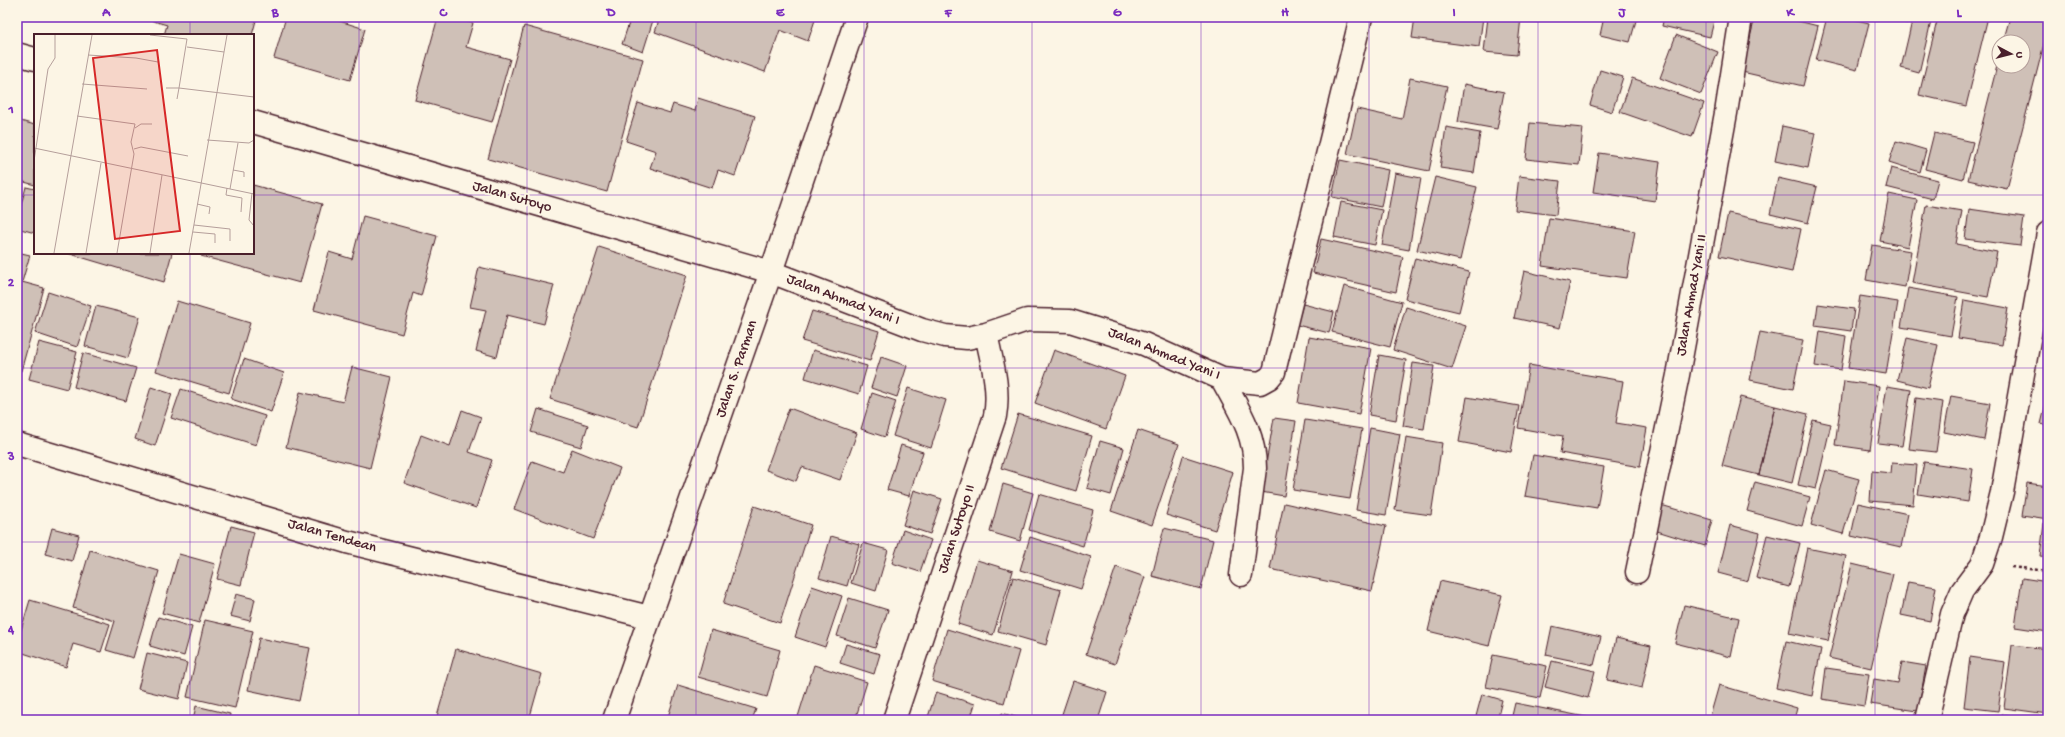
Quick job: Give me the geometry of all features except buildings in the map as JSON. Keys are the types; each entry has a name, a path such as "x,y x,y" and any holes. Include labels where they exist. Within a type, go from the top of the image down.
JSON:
{"street":[{"name":"Jalan S. Parman","path":"614,720 771,272 857,17"},
{"name":"Jalan Ahmad Yani I","path":"771,272 922,330 945,336 967,338 986,334 1027,320 1070,321 1097,328 1144,344 1222,379 1260,383 1269,378 1274,372 1361,17"},
{"name":"Jalan Ahmad Yani II","path":"1637,572 1679,367 1726,113 1741,17"},
{"path":"17,54 34,59"},
{"name":"Jalan Sutoyo","path":"254,122 771,272"},
{"path":"1927,720 1952,614 1962,591 1982,564 1991,537 2002,492 2048,233"},
{"name":"Jalan Sutoyo II","path":"894,720 995,416 998,401 986,334"},
{"path":"1222,379 1250,432 1255,454 1255,468 1241,575"},
{"name":"Jalan Tendean","path":"17,444 347,542 650,617"}],"path":[{"path":"1982,564 2048,571"}]}
